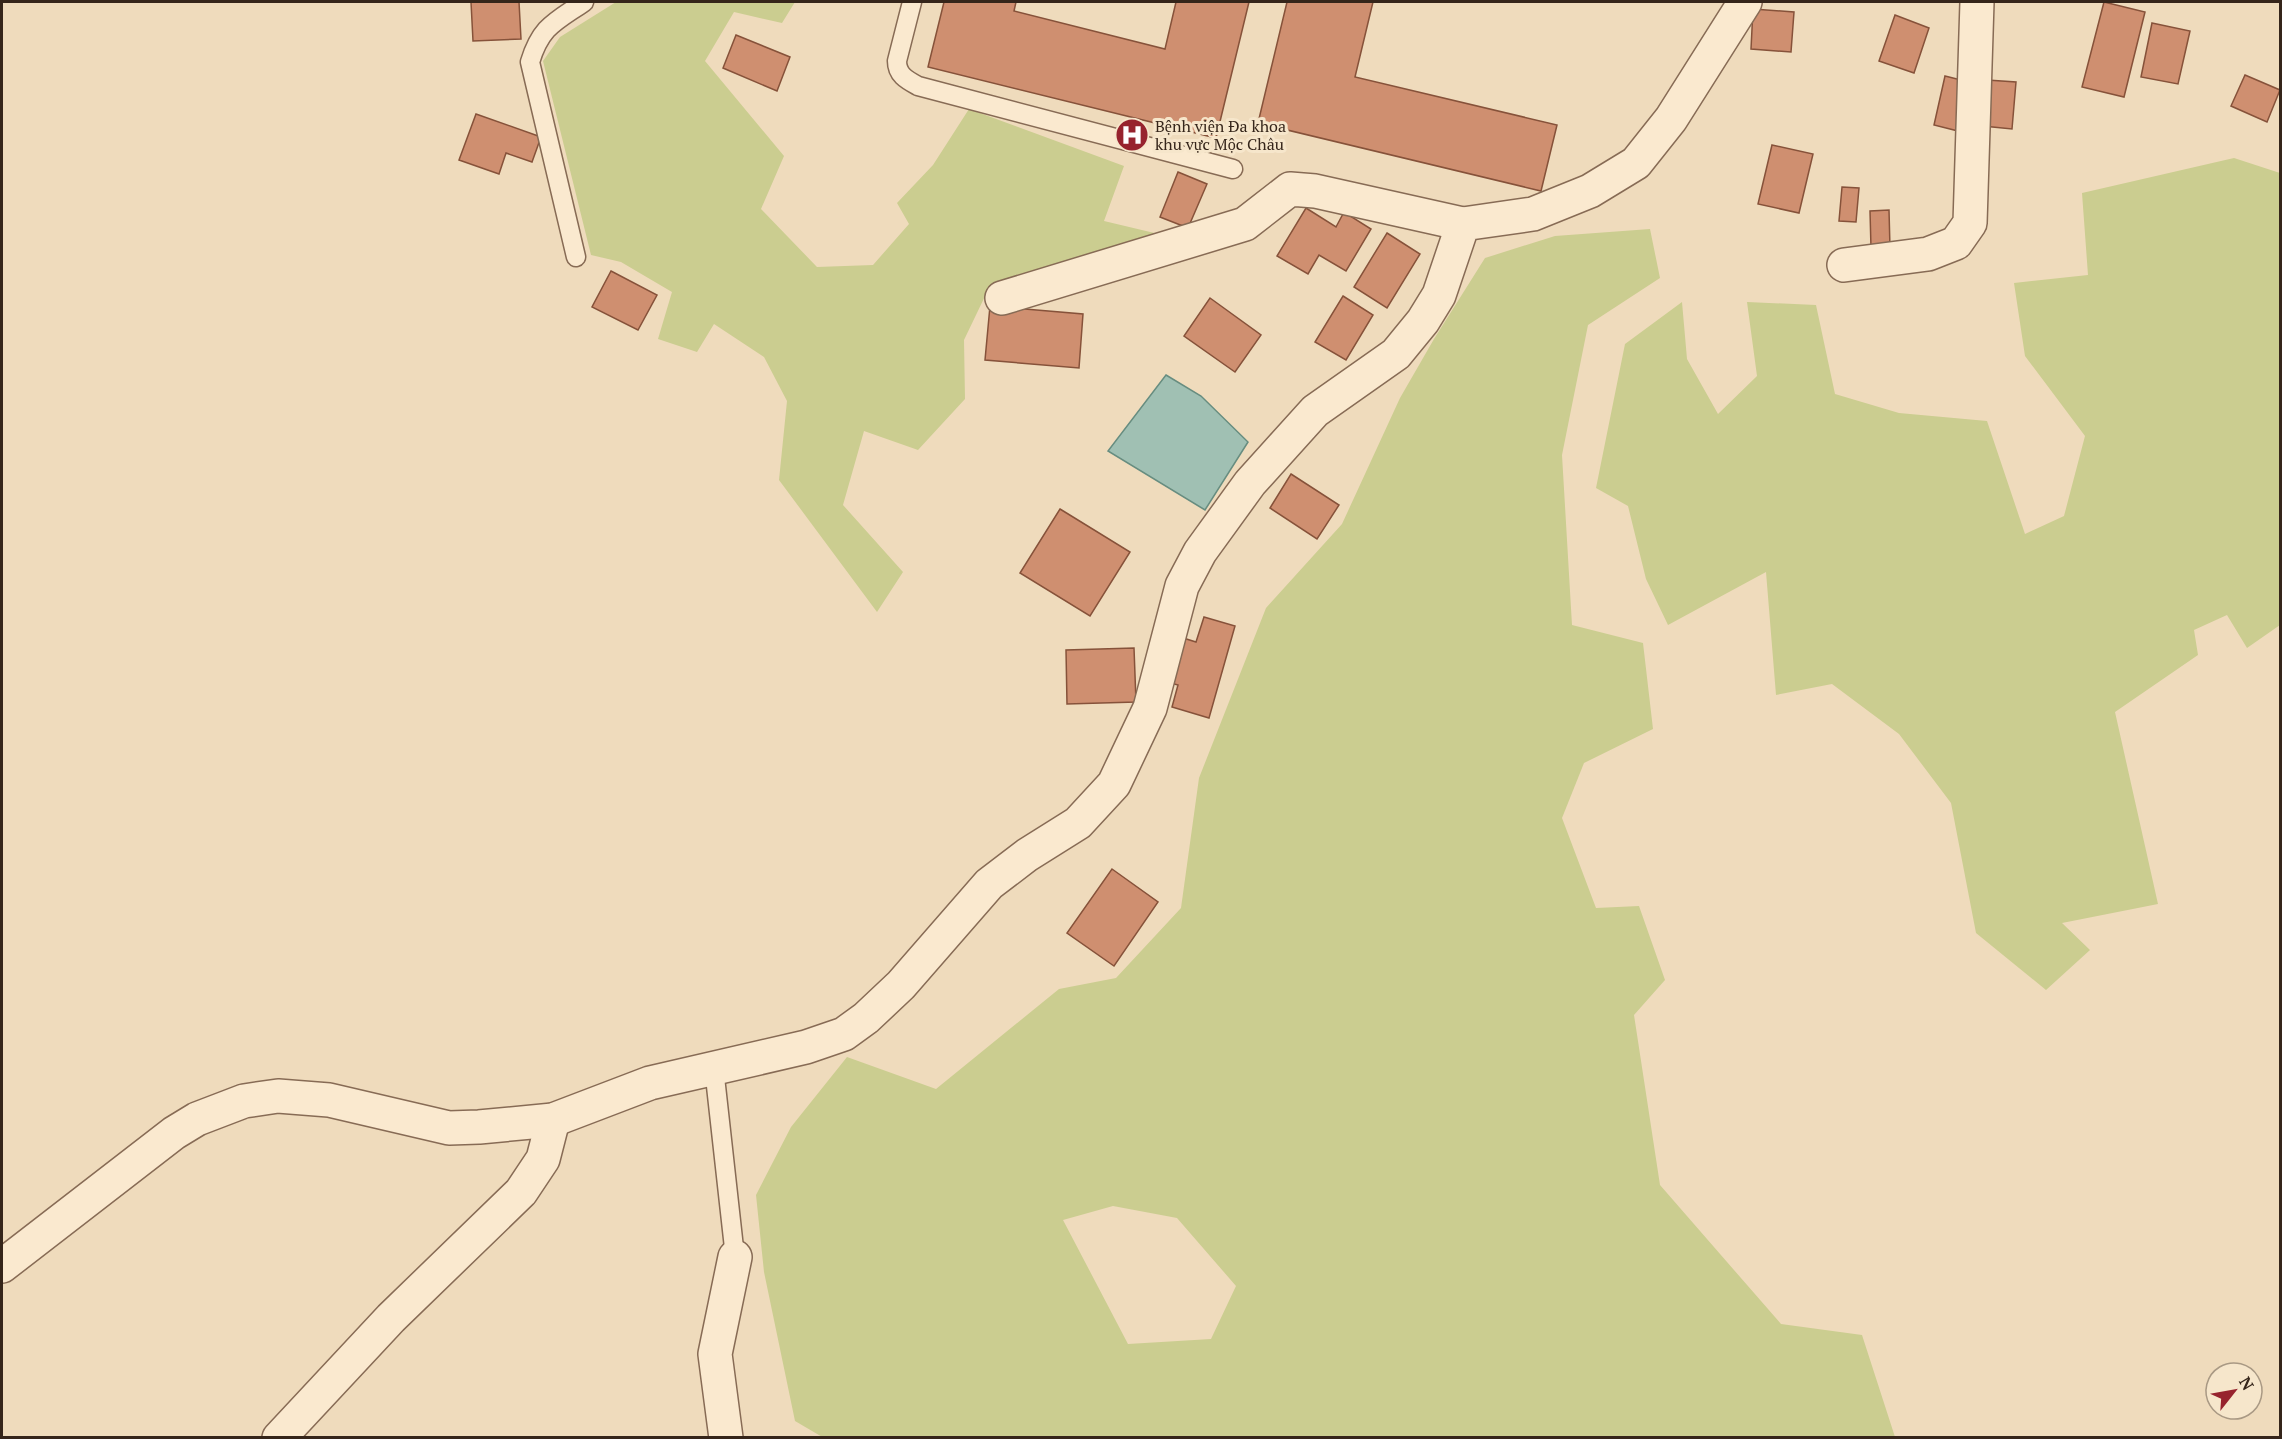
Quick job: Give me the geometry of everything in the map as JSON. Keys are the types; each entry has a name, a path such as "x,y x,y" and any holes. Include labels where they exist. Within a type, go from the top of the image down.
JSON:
{"street":[{"path":"1002,298 1245,224 1290,189 1315,191 1463,224 1533,214 1590,191 1636,163 1671,119 1745,2"},
{"path":"1844,265 1928,254 1956,243 1970,223 1977,2"},
{"path":"2,1266 174,1133 197,1119 244,1101 278,1096 329,1100 449,1128 553,1120 650,1083 806,1047 844,1034 866,1018 901,985 989,884 1027,855 1078,823 1114,784 1150,708 1182,586 1200,552 1250,483 1315,411 1396,354 1423,321 1439,296 1463,224"},
{"path":"279,1437 391,1318 521,1192 543,1159 553,1120"},
{"path":"726,1437 715,1354 735,1257"}],"lane":[{"path":"576,257 530,62 537,41 544,32 584,2"},
{"path":"912,2 897,68 905,78 918,86 1233,169"},
{"path":"714,1068 735,1257"}],"green space":[{"path":"616,2 795,2 782,23 734,12 705,61 784,156 761,209 817,267 873,265 909,224 897,203 933,165 969,109 1124,166 1104,221 1167,236 988,290 964,340 965,399 918,450 864,431 843,505 903,572 877,612 779,480 787,401 764,357 714,324 697,352 658,339 672,292 621,262 591,255 543,61 560,37"},
{"path":"2234,158 2280,173 2280,625 2247,648 2227,615 2194,630 2198,655 2115,712 2158,904 2062,923 2090,950 2046,990 1976,933 1951,803 1899,734 1832,684 1776,695 1766,572 1668,625 1646,579 1628,506 1596,488 1625,344 1682,302 1687,359 1718,414 1757,376 1747,302 1816,305 1835,394 1899,413 1987,421 2025,534 2064,516 2085,436 2025,356 2014,283 2088,275 2082,193"},
{"path":"1650,229 1660,278 1588,325 1562,455 1572,625 1643,643 1653,729 1584,763 1562,818 1596,908 1639,906 1665,980 1634,1015 1660,1185 1781,1324 1862,1335 1895,1437 824,1438 795,1421 764,1272 756,1195 791,1127 847,1057 936,1089 1059,989 1116,978 1181,908 1199,778 1266,608 1342,524 1400,398 1485,258 1555,236","holes":["1113,1206 1177,1218 1236,1286 1211,1339 1128,1344 1063,1220"]}],"shaded area":[{"path":"1166,375 1201,396 1248,442 1205,510 1108,451"}],"building":[{"path":"471,2 519,2 521,39 473,41"},
{"path":"944,2 1016,2 1014,11 1165,49 1176,2 1249,2 1216,138 928,67"},
{"path":"1287,2 1373,2 1355,77 1557,125 1541,191 1258,123"},
{"path":"2104,2 2145,12 2124,97 2082,87"},
{"path":"1753,9 1794,12 1791,52 1751,49"},
{"path":"1895,15 1929,28 1914,73 1879,61"},
{"path":"2152,23 2190,31 2178,84 2141,77"},
{"path":"736,35 790,57 777,91 723,68"},
{"path":"2245,75 2280,90 2267,122 2231,106"},
{"path":"1945,76 1973,83 1962,132 1934,125"},
{"path":"1987,80 2016,82 2012,129 1983,126"},
{"path":"476,114 541,137 532,162 506,153 499,174 459,160"},
{"path":"1772,145 1813,154 1799,213 1758,204"},
{"path":"1178,172 1207,184 1188,228 1160,217"},
{"path":"1842,187 1859,188 1856,222 1839,221"},
{"path":"1306,208 1336,227 1344,212 1371,229 1346,271 1319,255 1308,274 1277,256"},
{"path":"1889,210 1890,248 1871,248 1870,211"},
{"path":"1387,233 1420,254 1387,308 1354,287"},
{"path":"611,271 657,295 638,330 592,307"},
{"path":"1343,296 1373,315 1346,360 1315,342"},
{"path":"1210,298 1261,335 1235,372 1184,336"},
{"path":"990,306 1083,314 1079,368 985,360"},
{"path":"1291,474 1339,505 1317,539 1270,508"},
{"path":"1060,509 1130,552 1090,616 1020,573"},
{"path":"1204,617 1235,626 1209,718 1172,707 1178,685 1167,682 1180,637 1196,642"},
{"path":"1134,648 1136,702 1067,704 1066,650"},
{"path":"1112,869 1158,902 1114,966 1067,933"}],"place":[{"name":"Bệnh viện Đa khoa khu vực Mộc Châu","path":"1132,135"}]}
